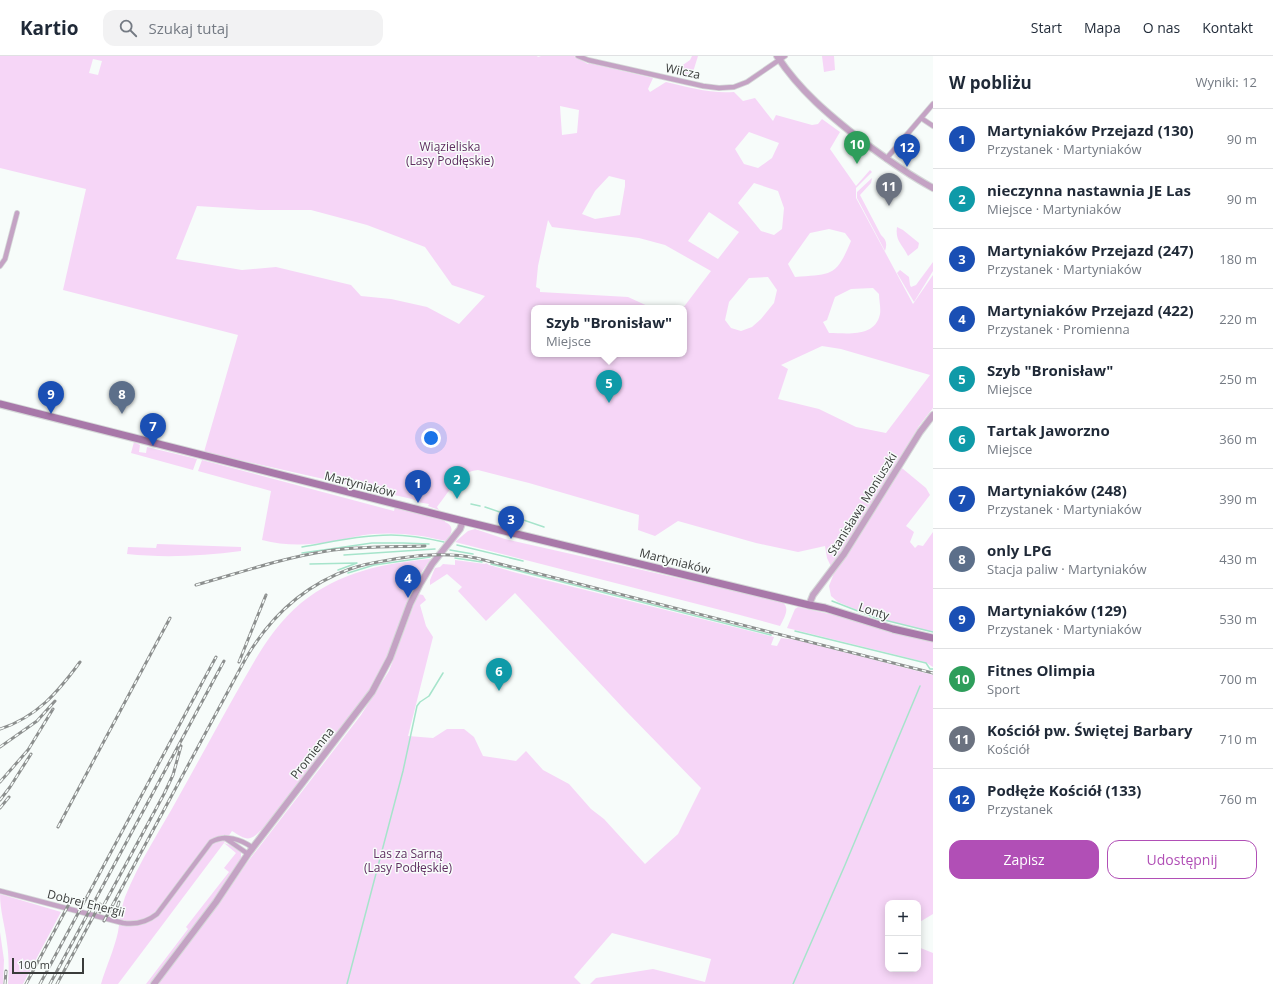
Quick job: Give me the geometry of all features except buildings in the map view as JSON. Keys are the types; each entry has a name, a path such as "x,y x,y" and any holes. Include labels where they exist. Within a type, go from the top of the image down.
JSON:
{"main road":[{"name":"Martyniaków","path":"0,404 463,521 809,605"},
{"name":"Lonty","path":"809,605 825,608 893,629 933,638"}],"street":[{"name":"Wilcza","path":"578,56 588,60 703,86 719,88 738,86 778,58 785,56"},
{"path":"778,58 795,81 810,97 854,134 886,159 933,188"},
{"path":"886,159 933,104"},
{"path":"921,118 933,126"},
{"path":"0,266 5,259 17,213"},
{"name":"Stanisława Moniuszki","path":"809,605 813,595 844,554 920,432 933,415"},
{"name":"Promienna","path":"154,984 216,902 248,854 372,692 390,658 410,604 420,584 432,564 460,529 463,521"},
{"path":"226,838 234,838 253,848"},
{"path":"226,838 248,854"},
{"name":"Dobrej Energii","path":"0,891 123,923 139,923 148,920 157,914 208,845 215,840 226,838"}],"green space":[{"name":"Wiązieliska (Lasy Podłęskie)","path":"0,56 574,56 588,64 653,78 648,89 650,92 666,82 708,91 734,92 743,101 755,98 773,121 776,115 812,125 818,124 822,119 840,132 830,149 856,186 870,170 872,172 856,188 856,198 913,304 933,275 933,408 919,426 897,464 926,488 930,495 906,526 914,532 910,542 915,548 918,545 923,546 933,532 933,632 876,618 838,602 831,596 829,586 834,573 827,558 825,546 798,552 756,543 678,521 655,536 638,530 639,515 529,483 478,470 472,471 460,478 437,507 439,510 428,506 429,504 417,502 419,502 412,499 204,452 238,335 63,290 86,189 0,168","holes":["93,59 102,61 98,75 89,73","560,106 579,110 577,133 562,135","749,132 779,143 772,158 758,168 744,164 735,149","609,176 625,180 620,215 595,219 582,214 595,191","754,183 778,191 784,208 782,229 774,235 761,231 738,203","197,206 259,210 311,210 367,225 425,247 452,285 485,296 459,324 427,307 391,299 361,296 351,285 276,267 242,270 176,259","709,212 739,232 718,259 688,241","548,220 552,227 639,238 665,245 711,271 685,305 687,305 687,357 531,357 531,305 645,305 628,297 540,292 540,289 536,287 538,266","829,229 845,233 851,241 841,261 836,267 825,274 795,277 788,264 810,233","768,277 777,290 774,303 761,319 752,327 741,331 731,328 725,320 729,302 749,278","873,288 879,294 880,314 877,322 866,331 852,333 829,333 823,322 827,320 835,297 851,289","822,346 841,349 930,375 886,433 856,427 819,409 778,399 788,369 781,365"]},
{"path":"692,56 698,56 693,72 696,74 694,79 679,76 677,69 690,60"},
{"path":"822,56 834,56 835,70 824,72"},
{"path":"872,178 871,183 860,195 885,241 885,251 857,198 857,192"},
{"path":"897,227 919,243 918,248 908,256 898,239"},
{"path":"933,262 933,271 914,302 897,273 900,270 909,277 911,287 916,285"},
{"path":"134,442 140,445 139,452 146,453 147,447 197,459 193,470 131,453"},
{"path":"202,460 394,511 395,507 445,520 452,530 446,541 428,537 392,533 358,536 331,542 305,544 288,544 262,540 271,491 198,471"},
{"path":"475,529 505,539 780,601 786,606 786,612 780,626 455,542 468,531"},
{"path":"157,544 241,547 241,551 184,556 127,554 128,547 156,548"},
{"path":"431,559 423,569 411,592 387,658 368,694 263,832 261,830 253,837 244,838 232,831 118,984 101,984 118,932 125,897 137,871 249,670 272,634 290,613 301,603 316,592 331,584 363,571 379,567 396,563"},
{"name":"Las za Sarną (Lasy Podłęskie)","path":"455,560 486,563 517,573 774,637 771,645 777,646 781,638 796,640 933,675 933,914 921,921 921,900 885,900 885,972 921,972 921,948 933,953 933,984 590,984 596,978 653,969 705,982 711,959 612,933 574,977 581,984 158,984 218,905 246,864 361,715 389,671 418,594 423,595 426,600 420,605 426,626 433,637 408,736 433,738 447,729 464,729 474,737 483,756 516,761 526,751 543,770 569,784 591,809 604,819 645,864 678,834 701,788 515,593 486,621 458,591 462,587 447,574 430,585 430,580 435,568 440,567 443,564 455,565"},
{"path":"798,607 847,618 886,631 933,642 933,667 925,662 787,628 795,609"},
{"path":"224,843 241,852 241,858 221,891 198,923 150,984 146,984 188,929 186,927 229,872 224,868 236,853"},
{"path":"0,894 61,912 23,984 8,984 8,953"},
{"path":"0,932 4,960 3,984 0,984"}],"waterway":[{"path":"471,504 480,506"},
{"path":"485,507 544,527"},
{"path":"302,547 346,539 380,535 411,536 444,542"},
{"path":"302,553 372,543 429,544"},
{"path":"457,545 523,561"},
{"path":"344,555 435,549"},
{"path":"450,550 473,554"},
{"path":"348,573 374,565 430,557"},
{"path":"455,558 482,562"},
{"path":"310,564 357,563 338,570"},
{"path":"491,564 771,635"},
{"path":"832,601 876,618 933,632"},
{"path":"795,631 926,663 930,669 933,669"},
{"path":"347,984 403,771 417,706 429,696 443,673"},
{"path":"793,984 920,686"}],"railway":[{"path":"196,585 277,562 327,551 364,547 425,546"},
{"path":"104,921 246,658 256,643 278,616 304,593 318,584 356,567 381,561 420,556 467,556 933,673"},
{"path":"239,662 266,595"},
{"path":"58,827 170,618"},
{"path":"40,984 216,657"},
{"path":"50,984 224,661"},
{"path":"0,729 25,718 46,702 80,662"},
{"path":"0,747 37,721 55,701"},
{"path":"0,782 28,750 53,709"},
{"path":"100,912 164,794 173,775 181,746"},
{"path":"0,800 31,754"},
{"path":"0,808 9,797"},
{"path":"115,915 119,902"},
{"path":"26,984 69,904"},
{"path":"57,984 100,904"},
{"path":"5,984 6,971"}],"place":[{"name":"Fitnes Olimpia","path":"857,164"},
{"name":"Podłęże Kościół (133)","path":"907,167"},
{"name":"Kościół pw. Świętej Barbary","path":"889,206"},
{"name":"Szyb \"Bronisław\"","path":"609,403"},
{"name":"Martyniaków (129)","path":"51,414"},
{"name":"only LPG","path":"122,414"},
{"name":"Martyniaków (248)","path":"153,446"},
{"name":"nieczynna nastawnia JE Las","path":"457,499"},
{"name":"Martyniaków Przejazd (130)","path":"418,503"},
{"name":"Martyniaków Przejazd (247)","path":"511,539"},
{"name":"Martyniaków Przejazd (422)","path":"408,598"},
{"name":"Tartak Jaworzno","path":"499,691"}]}
